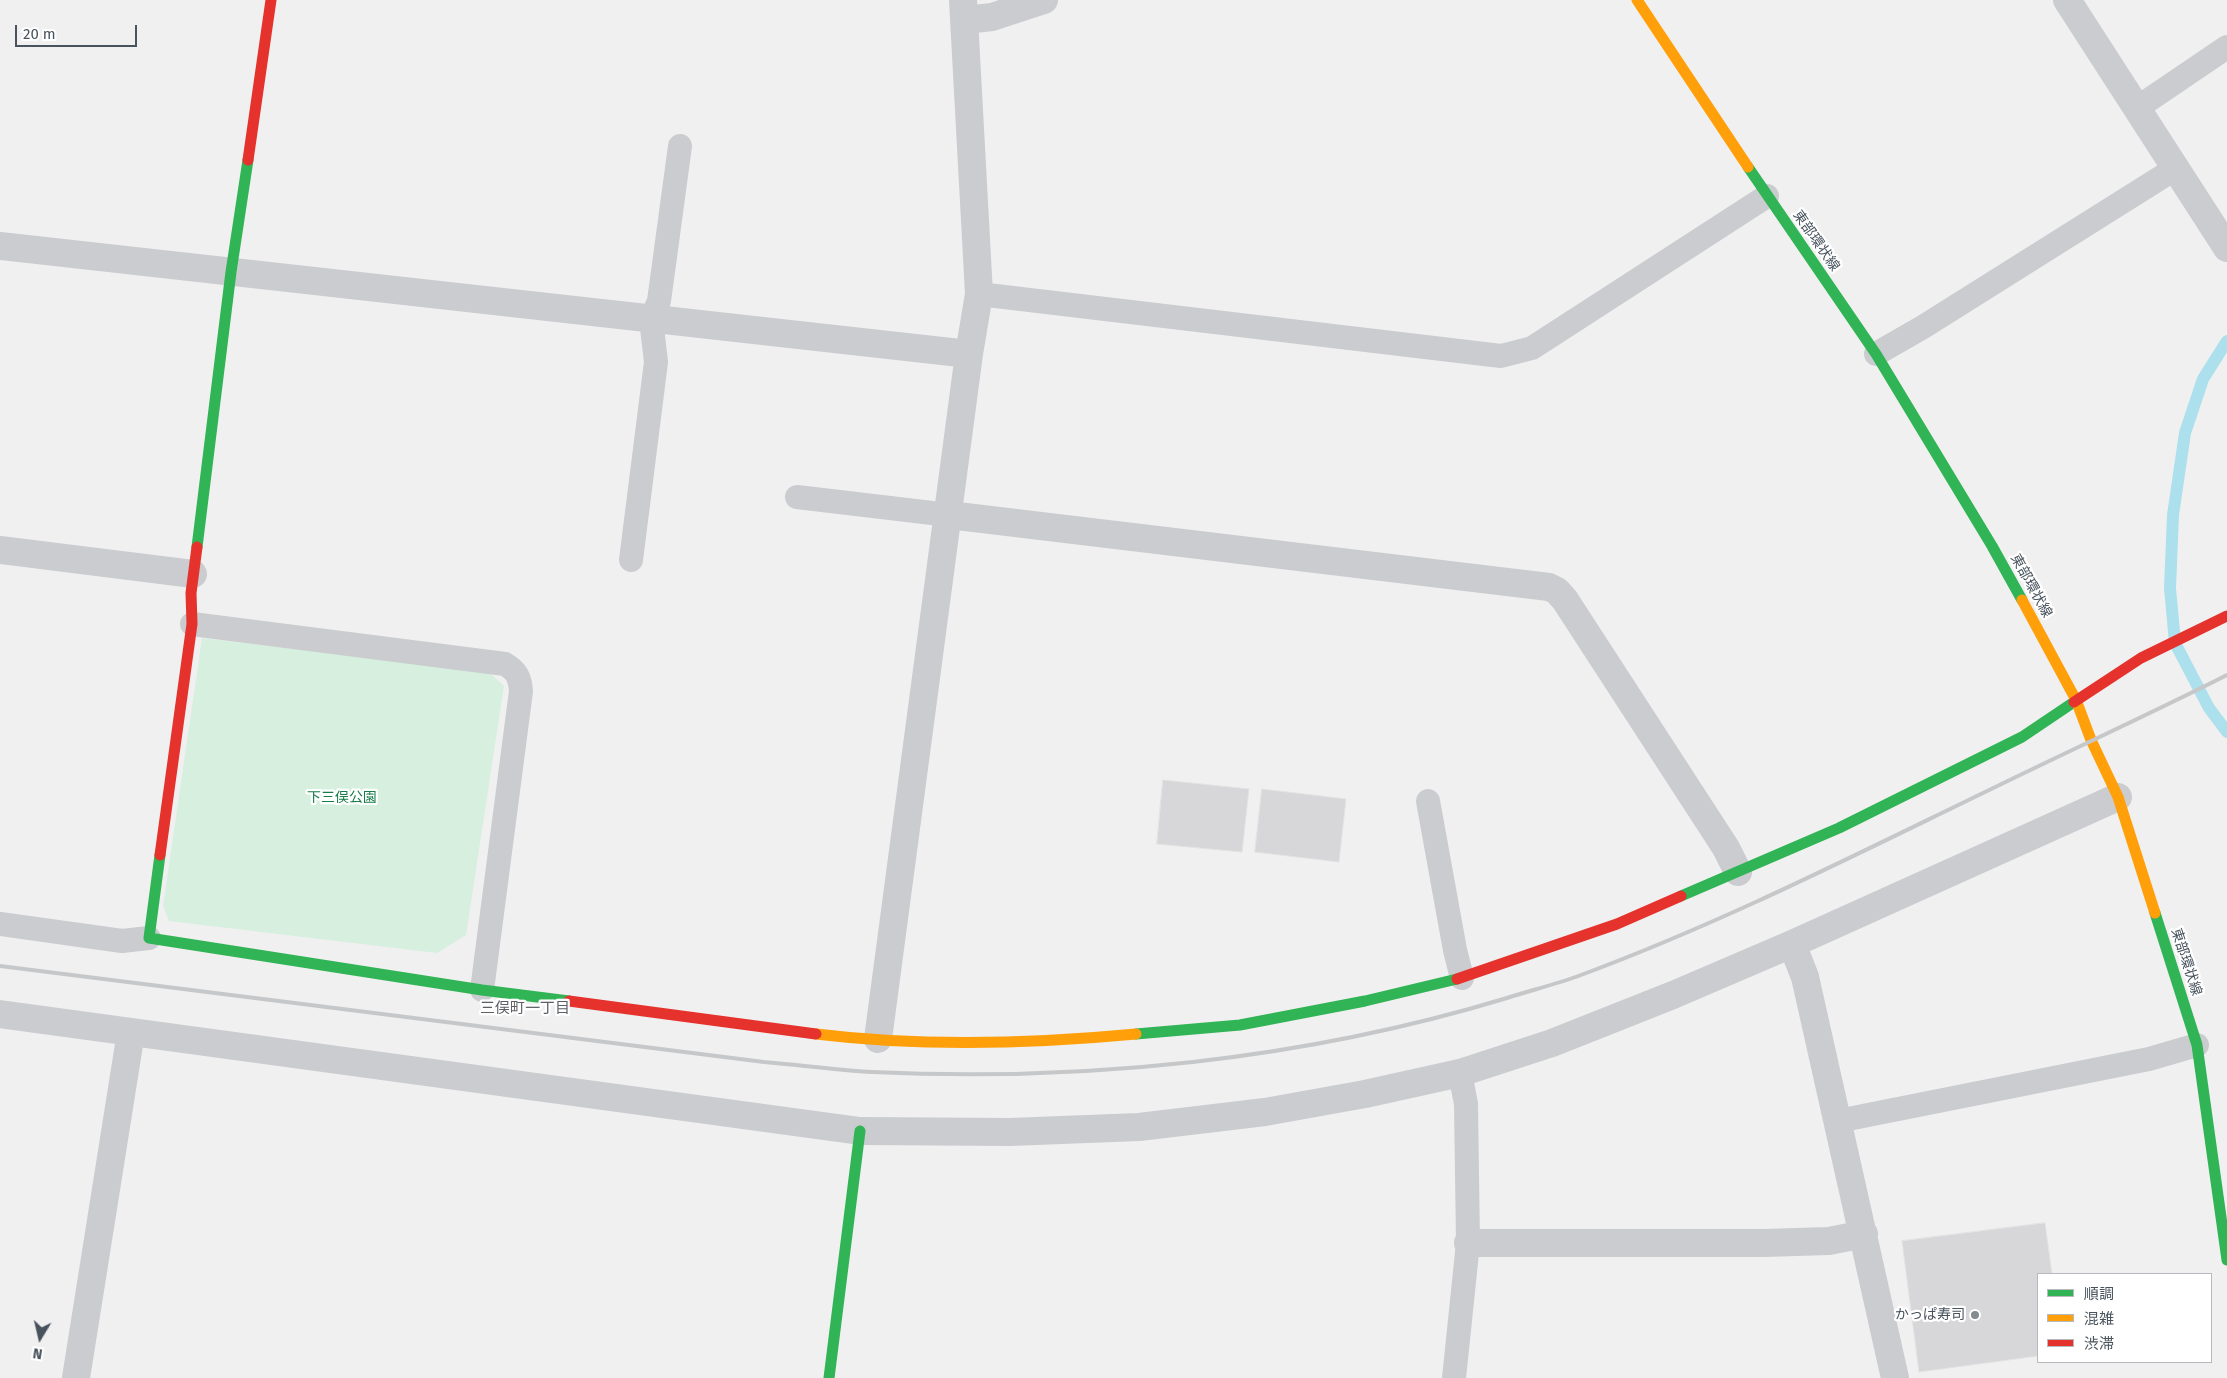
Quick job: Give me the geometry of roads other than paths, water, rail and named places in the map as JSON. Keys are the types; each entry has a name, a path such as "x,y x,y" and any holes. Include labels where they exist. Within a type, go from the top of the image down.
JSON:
{"street":[{"path":"271,0 230,272 193,574 191,593 192,624 149,938 482,990 842,1037 945,1043 1004,1042 1240,1025 1304,1014 1462,978 1618,924 1839,828 2022,737 2141,658 2227,616"},
{"path":"878,1038 969,354 979,294 964,10 992,17 1044,0"},
{"name":"東部環状線","path":"1637,0 1766,196 1876,354 1992,546 2076,700 2091,740 2118,797 2197,1045 2227,1260"},
{"path":"2067,0 2227,248"},
{"path":"0,246 969,354"},
{"path":"949,515 1549,587 1557,591 1565,600 1726,848 1738,872"},
{"path":"0,550 193,574"},
{"path":"0,1014 860,1131 1010,1132 1140,1127 1274,1110 1365,1094 1460,1073 1552,1043 1673,995 1792,944 2118,797"},
{"path":"1792,944 1805,977 1895,1378"},
{"path":"76,1378 131,1032"},
{"path":"829,1378 860,1131"},
{"path":"1468,1243 1829,1241 1864,1234"}],"lane":[{"path":"2137,108 2227,47"},
{"path":"631,560 656,362 651,319 660,301 680,146"},
{"path":"1876,354 1923,327 2176,168"},
{"path":"979,294 1502,356 1532,348 1766,196"},
{"path":"797,497 949,515"},
{"path":"192,624 505,664 514,669 520,679 521,691 482,990"},
{"path":"1428,801 1455,950 1462,978"},
{"path":"0,924 122,941 149,938"},
{"path":"1838,1121 2149,1059 2197,1045"},
{"path":"1454,1378 1468,1243 1466,1104 1460,1073"}],"waterway":[{"path":"2227,341 2203,379 2185,433 2173,515 2170,588 2175,643 2209,708 2227,732"}],"railway":[{"path":"0,966 764,1062 858,1071 952,1074 1032,1073 1113,1069 1193,1062 1273,1051 1352,1037 1430,1019 1581,975 1683,934 1784,889 2227,675"}],"place":[{"name":"かっぱ寿司","path":"1975,1315"}],"district":[{"name":"三俣町一丁目","path":"525,1009"}],"park label":[{"name":"下三俣公園","path":"342,798"}]}
